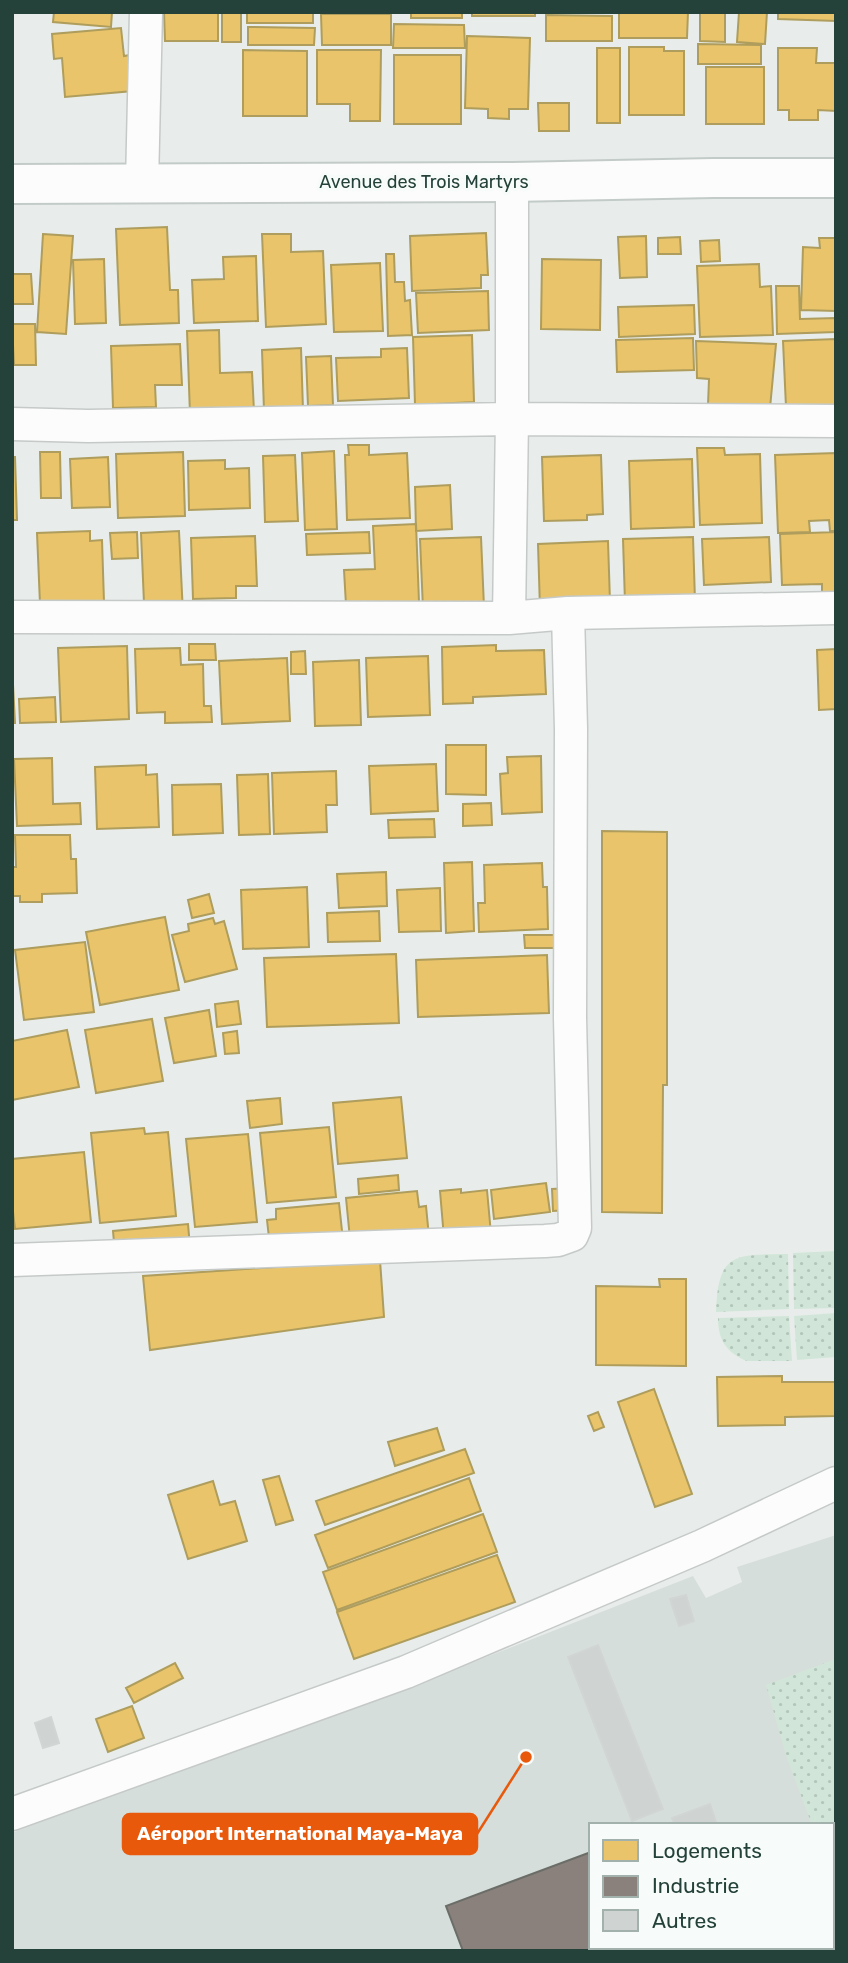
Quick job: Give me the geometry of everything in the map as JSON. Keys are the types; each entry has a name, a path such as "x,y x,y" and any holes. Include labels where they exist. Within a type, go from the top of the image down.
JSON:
{"main road":[{"name":"Avenue des Trois Martyrs","path":"12,184 836,178"}],"street":[{"path":"142,184 146,12"},
{"path":"509,618 512,182"},
{"path":"12,424 88,426 512,419 836,421"},
{"path":"12,617 509,618 568,613 836,608"},
{"path":"12,1260 545,1241 572,1235 575,1228 570,1018 571,729 568,613"},
{"path":"12,1814 406,1672 702,1546 836,1483"}],"shaded area":[{"path":"836,1535 836,1951 12,1951 12,1833 458,1668 693,1576 706,1598 742,1582 737,1567"}],"green space":[{"path":"836,1251 836,1308 794,1309 793,1253"},
{"path":"788,1254 789,1309 716,1312 721,1277 733,1260 755,1255"},
{"path":"836,1313 836,1357 797,1360 794,1316"},
{"path":"789,1316 792,1361 747,1361 740,1358 722,1339 718,1318"},
{"path":"833,1660 836,1666 836,1887 834,1823 811,1823 786,1755 766,1685"}],"building: Logements":[{"path":"54,12 112,12 111,27 53,22"},
{"path":"164,12 218,12 218,41 165,41"},
{"path":"222,12 241,12 241,42 222,42"},
{"path":"247,12 313,12 313,23 247,23"},
{"path":"411,12 462,12 462,18 411,18"},
{"path":"472,12 535,12 535,16 472,16"},
{"path":"619,12 688,12 687,38 619,38"},
{"path":"700,12 725,12 725,42 700,41"},
{"path":"739,12 767,12 765,44 737,42"},
{"path":"778,12 836,12 836,21 778,19"},
{"path":"321,14 391,14 391,45 322,45"},
{"path":"546,15 612,16 612,41 546,41"},
{"path":"394,24 464,25 465,48 393,48"},
{"path":"248,27 315,28 314,45 248,45"},
{"path":"121,28 124,56 130,55 133,91 65,97 62,58 54,59 52,34"},
{"path":"467,36 530,38 528,109 509,109 509,119 488,118 488,109 465,108"},
{"path":"698,44 761,45 761,64 698,64"},
{"path":"629,47 664,47 664,51 684,51 684,115 629,115"},
{"path":"597,48 620,48 620,123 597,123"},
{"path":"778,48 817,48 816,63 836,63 836,111 818,110 818,120 789,120 789,110 778,110"},
{"path":"243,50 307,51 307,116 243,116"},
{"path":"317,50 381,50 380,121 350,121 350,104 317,104"},
{"path":"394,55 461,55 461,124 394,124"},
{"path":"706,67 764,67 764,124 706,124"},
{"path":"538,103 569,103 569,131 539,131"},
{"path":"167,227 170,290 178,290 179,323 120,325 116,229"},
{"path":"486,233 488,275 481,275 481,288 412,291 410,236"},
{"path":"43,234 73,236 66,334 37,332"},
{"path":"262,234 291,234 291,252 323,251 326,324 266,327"},
{"path":"646,236 647,277 620,278 618,237"},
{"path":"680,237 681,254 658,254 658,238"},
{"path":"819,238 836,238 836,311 801,310 803,247 820,248"},
{"path":"719,240 720,261 701,262 700,241"},
{"path":"386,254 394,254 395,282 404,282 405,301 410,300 412,335 388,336"},
{"path":"256,256 258,321 194,323 192,280 224,279 223,257"},
{"path":"12,259 13,274 31,274 33,304 12,304"},
{"path":"104,259 106,323 75,324 73,260"},
{"path":"542,259 601,260 600,330 541,329"},
{"path":"380,263 383,331 334,332 331,265"},
{"path":"759,264 760,287 771,286 773,335 700,337 697,266"},
{"path":"776,286 799,286 800,319 836,318 836,332 777,334"},
{"path":"488,291 489,330 418,333 416,293"},
{"path":"694,305 695,334 619,337 618,307"},
{"path":"12,324 35,324 36,365 14,365"},
{"path":"219,330 220,373 252,372 254,411 190,414 187,331"},
{"path":"472,335 474,402 415,405 413,337"},
{"path":"693,338 694,370 617,372 616,340"},
{"path":"836,339 836,406 786,407 783,341"},
{"path":"696,341 776,344 770,408 708,405 709,379 697,378"},
{"path":"180,344 182,385 155,385 156,407 113,408 111,346"},
{"path":"301,348 303,410 264,411 262,350"},
{"path":"407,348 409,398 338,401 336,358 381,357 381,349"},
{"path":"331,356 333,405 308,406 306,357"},
{"path":"348,445 369,445 369,455 407,453 410,518 347,520 345,455 349,455"},
{"path":"697,448 724,448 725,455 760,454 762,523 700,525"},
{"path":"334,451 337,529 305,530 302,453"},
{"path":"40,452 60,452 61,498 41,498"},
{"path":"183,452 185,516 118,518 116,454"},
{"path":"836,453 836,531 830,531 829,520 809,521 810,532 778,533 775,455"},
{"path":"295,455 298,521 265,522 263,456"},
{"path":"601,455 603,514 587,515 587,520 544,521 542,457"},
{"path":"12,457 15,457 17,520 12,520"},
{"path":"108,457 110,507 72,508 70,459"},
{"path":"692,459 694,527 631,529 629,461"},
{"path":"225,460 225,469 249,468 250,508 189,510 188,461"},
{"path":"450,485 452,529 416,531 415,487"},
{"path":"416,524 419,602 346,605 344,570 375,569 373,526"},
{"path":"90,531 90,541 102,540 104,602 40,604 37,533"},
{"path":"179,531 183,614 144,603 141,533"},
{"path":"137,532 138,558 112,559 110,533"},
{"path":"369,532 370,553 307,555 306,534"},
{"path":"836,532 836,601 822,601 822,584 782,585 780,534"},
{"path":"255,536 257,586 236,586 236,598 193,599 191,538"},
{"path":"481,537 484,607 423,609 420,539"},
{"path":"693,537 695,601 625,603 623,539"},
{"path":"769,537 771,582 704,585 702,539"},
{"path":"608,541 610,602 540,609 538,544"},
{"path":"189,644 215,644 216,660 189,660"},
{"path":"496,645 496,651 544,650 546,694 473,697 473,703 443,704 442,647"},
{"path":"127,646 129,719 61,722 58,648"},
{"path":"180,648 181,665 203,664 204,706 211,706 212,722 165,723 165,712 137,713 135,649"},
{"path":"836,649 836,709 819,710 817,650"},
{"path":"305,651 306,674 291,674 291,652"},
{"path":"428,656 430,715 368,717 366,658"},
{"path":"287,658 290,721 222,724 219,661"},
{"path":"359,660 361,725 315,726 313,662"},
{"path":"12,665 15,723 12,723"},
{"path":"55,697 56,722 20,723 19,699"},
{"path":"446,745 486,745 486,795 446,794"},
{"path":"541,756 542,812 502,814 500,774 508,773 507,757"},
{"path":"52,758 53,804 80,803 81,824 17,826 14,759"},
{"path":"436,764 438,811 371,814 369,766"},
{"path":"146,765 146,775 157,774 159,827 97,829 95,767"},
{"path":"336,771 337,805 326,805 327,832 274,834 272,773"},
{"path":"268,774 270,834 239,835 237,775"},
{"path":"221,784 223,833 173,835 172,785"},
{"path":"491,803 492,825 463,826 463,804"},
{"path":"434,819 435,837 389,838 388,820"},
{"path":"602,831 667,832 667,1085 663,1085 662,1213 602,1212"},
{"path":"15,835 70,835 71,859 76,859 77,893 42,894 42,902 20,902 20,896 12,896 12,867 16,867"},
{"path":"472,862 474,931 446,933 444,863"},
{"path":"542,863 543,887 547,887 548,929 479,932 478,903 485,903 484,865"},
{"path":"386,872 387,906 339,908 337,874"},
{"path":"307,887 309,947 243,949 241,890"},
{"path":"440,888 441,931 399,932 397,890"},
{"path":"209,894 214,913 192,918 188,900"},
{"path":"379,911 380,941 328,942 327,913"},
{"path":"165,917 179,990 100,1005 86,932"},
{"path":"213,918 215,924 224,921 237,969 185,982 172,935 189,931 188,924"},
{"path":"524,935 559,935 559,948 525,948"},
{"path":"85,942 94,1012 24,1020 15,950"},
{"path":"396,954 399,1023 267,1027 264,958"},
{"path":"547,955 549,1013 418,1017 416,960"},
{"path":"238,1001 241,1024 217,1027 215,1004"},
{"path":"209,1010 216,1056 174,1063 165,1018"},
{"path":"152,1019 163,1081 96,1093 85,1030"},
{"path":"67,1030 79,1087 12,1100 12,1041"},
{"path":"237,1031 239,1053 225,1054 223,1033"},
{"path":"401,1097 407,1158 338,1164 333,1103"},
{"path":"280,1098 282,1124 250,1128 247,1101"},
{"path":"329,1127 336,1197 267,1203 260,1133"},
{"path":"144,1128 145,1134 168,1132 176,1216 100,1223 91,1133"},
{"path":"248,1134 257,1222 195,1227 186,1139"},
{"path":"84,1152 91,1222 15,1229 12,1159"},
{"path":"398,1175 399,1190 359,1194 358,1179"},
{"path":"546,1183 550,1212 494,1219 491,1190"},
{"path":"570,1188 571,1210 553,1211 552,1189"},
{"path":"461,1189 461,1193 487,1190 491,1234 444,1238 440,1191"},
{"path":"417,1191 419,1207 426,1206 429,1237 350,1239 346,1198"},
{"path":"339,1203 343,1240 270,1247 267,1220 276,1219 276,1209"},
{"path":"188,1224 190,1247 115,1254 113,1231"},
{"path":"380,1260 384,1317 150,1350 143,1276"},
{"path":"659,1279 686,1279 686,1366 596,1365 596,1286 660,1287"},
{"path":"782,1376 782,1382 836,1382 836,1416 785,1417 785,1425 718,1426 717,1377"},
{"path":"654,1389 692,1494 655,1507 618,1402"},
{"path":"598,1412 604,1427 594,1431 588,1416"},
{"path":"437,1428 444,1450 395,1466 388,1442"},
{"path":"465,1449 474,1473 325,1525 316,1501"},
{"path":"279,1476 293,1520 276,1525 263,1480"},
{"path":"469,1478 481,1511 328,1568 315,1535"},
{"path":"213,1481 220,1505 235,1501 247,1541 188,1559 168,1495"},
{"path":"483,1514 497,1552 337,1610 323,1572"},
{"path":"497,1555 515,1602 354,1659 337,1612"},
{"path":"175,1663 183,1678 134,1703 126,1688"},
{"path":"132,1706 144,1738 108,1752 96,1719"}],"building: Industrie":[{"path":"589,1853 589,1949 662,1951 463,1951 446,1906"}],"building: Autres":[{"path":"686,1595 694,1621 679,1626 670,1599"},
{"path":"598,1645 663,1809 632,1821 568,1657"},
{"path":"51,1717 59,1743 43,1748 35,1723"},
{"path":"710,1804 716,1823 674,1823 672,1818"},
{"path":"694,1949 742,1951 695,1951"}],"place":[{"name":"Aéroport International Maya-Maya","path":"526,1757"}]}
